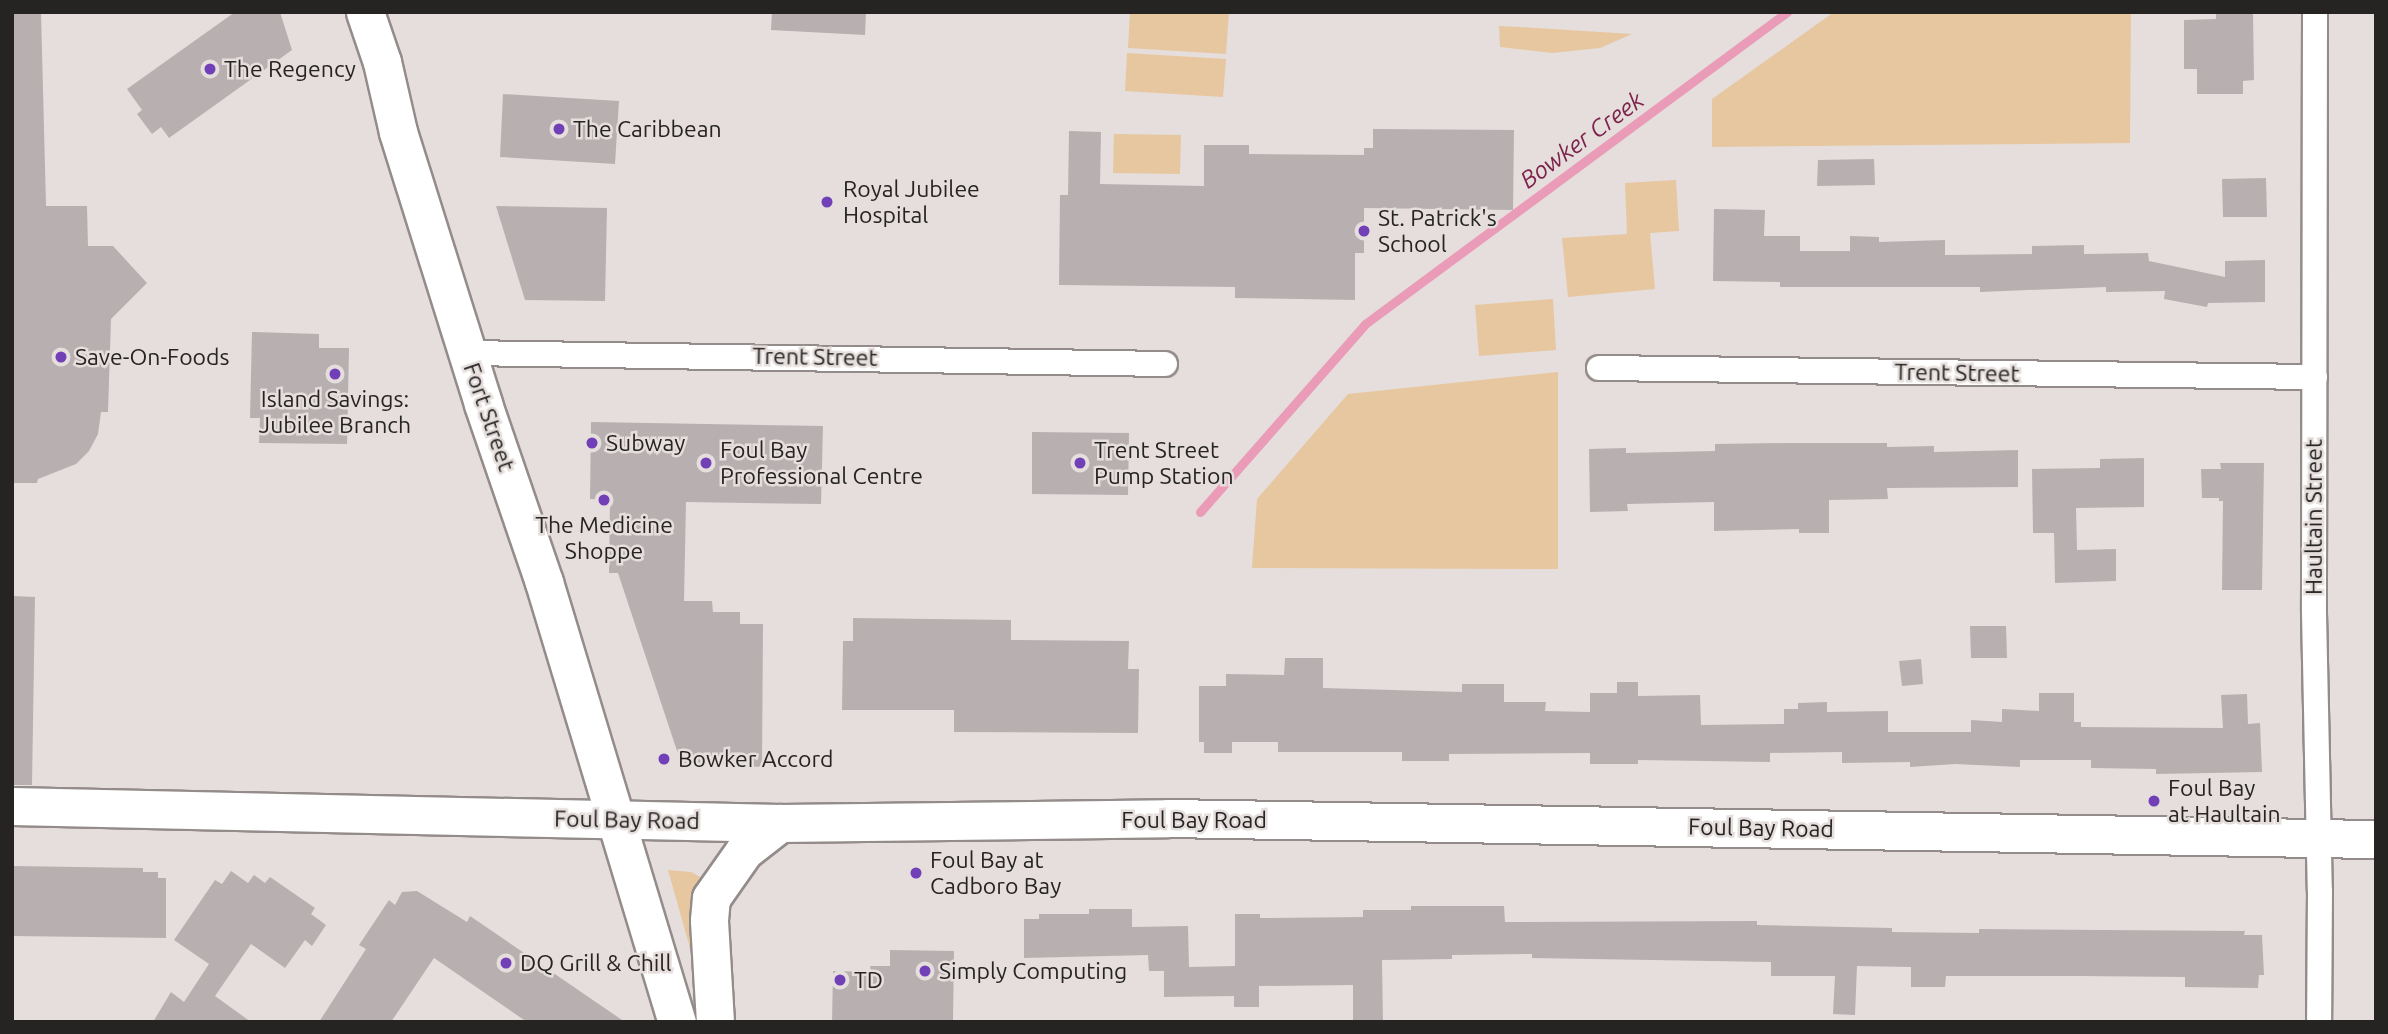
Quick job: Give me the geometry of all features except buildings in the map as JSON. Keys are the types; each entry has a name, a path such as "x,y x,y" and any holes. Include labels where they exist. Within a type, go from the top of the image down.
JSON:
{"main road":[{"name":"Fort Street","path":"365,12 382,62 398,132 466,353 544,582 677,1022"},
{"name":"Foul Bay Road","path":"12,806 617,821 780,823 1168,818 2376,839"},
{"path":"715,1022 709,920 711,898 744,851 780,823"}],"street":[{"name":"Haultain Street","path":"2315,12 2314,613 2319,838 2319,1022"},
{"name":"Trent Street","path":"466,353 1165,364"},
{"name":"Trent Street","path":"1599,368 2315,377"}],"shaded area":[{"path":"1130,12 1229,12 1226,54 1128,48"},
{"path":"1834,12 2131,12 2130,143 1712,147 1712,99"},
{"path":"1499,26 1632,34 1600,48 1552,53 1500,47"},
{"path":"1127,53 1226,59 1223,97 1125,91"},
{"path":"1114,134 1181,135 1180,174 1113,173"},
{"path":"1676,180 1679,231 1650,233 1655,289 1568,297 1562,238 1627,234 1625,183"},
{"path":"1553,299 1556,350 1479,356 1475,305"},
{"path":"1558,372 1558,569 1252,568 1257,499 1348,394"},
{"path":"668,870 691,872 709,882 694,950 690,948"}],"waterway":[{"name":"Bowker Creek","path":"1200,512 1365,324 1787,12"}],"place":[{"name":"The Regency","path":"210,69"},
{"name":"The Caribbean","path":"559,129"},
{"name":"Royal Jubilee Hospital","path":"827,202"},
{"name":"St. Patrick's School","path":"1364,231"},
{"name":"Save-On-Foods","path":"61,357"},
{"name":"Island Savings: Jubilee Branch","path":"335,374"},
{"name":"Subway","path":"592,443"},
{"name":"Foul Bay Professional Centre","path":"706,463"},
{"name":"Trent Street Pump Station","path":"1080,463"},
{"name":"The Medicine Shoppe","path":"604,500"},
{"name":"Bowker Accord","path":"664,759"},
{"name":"Foul Bay at Haultain","path":"2154,801"},
{"name":"Foul Bay at Cadboro Bay","path":"916,873"},
{"name":"DQ Grill & Chill","path":"506,963"},
{"name":"Simply Computing","path":"925,971"},
{"name":"TD","path":"840,980"}]}
